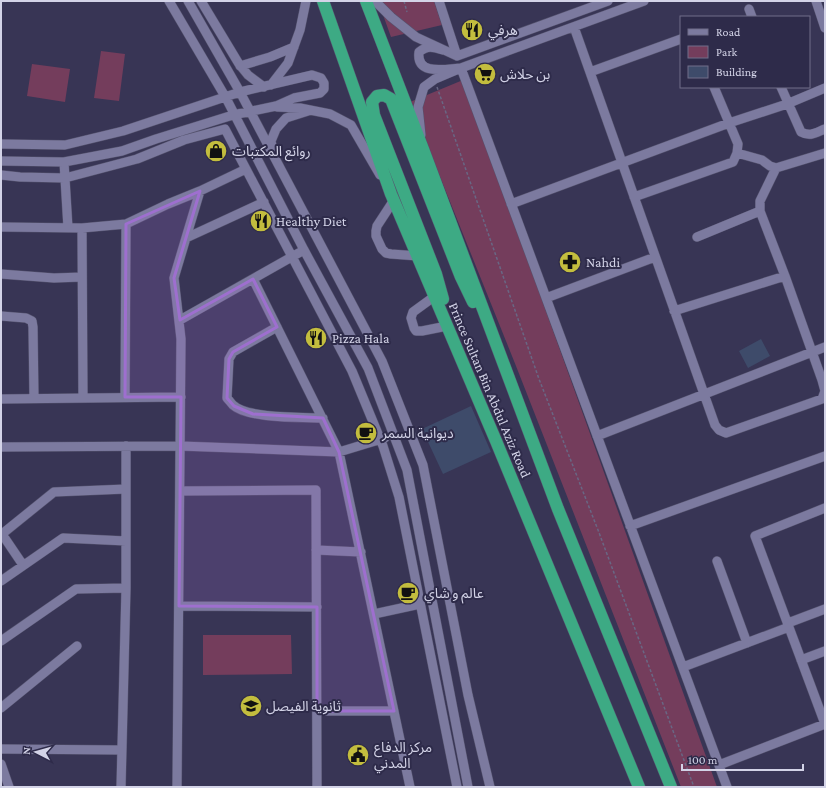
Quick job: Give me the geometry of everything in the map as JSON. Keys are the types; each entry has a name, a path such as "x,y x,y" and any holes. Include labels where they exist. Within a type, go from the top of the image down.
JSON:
{"highway":[{"name":"Prince Sultan Bin Abdul Aziz Road","path":"324,1 393,197 639,787"},
{"name":"Prince Sultan Bin Abdul Aziz Road","path":"366,1 423,148 558,509 671,787"},
{"path":"462,360 436,274 374,115 372,102 377,96 384,95 391,99 461,277 500,354"}],"street":[{"path":"169,1 226,98 233,115 368,368 394,435 407,470 468,787"},
{"path":"188,1 240,92 382,361 423,465 468,695 490,787"},
{"path":"201,1 240,66 248,75 268,86"},
{"path":"268,86 288,62 300,30 306,1"},
{"path":"375,1 391,17 416,37 457,56 608,1"},
{"path":"439,1 457,56"},
{"path":"579,1 582,10"},
{"path":"423,148 418,107 424,87 435,80 461,68 644,1"},
{"path":"816,1 825,28"},
{"path":"574,27 703,394 715,425 719,430 726,433 822,399 824,391 786,276 760,211 760,201 776,168"},
{"path":"590,72 680,38"},
{"path":"240,66 270,57 294,47"},
{"path":"443,50 431,47 424,48 419,52 418,60 421,65 431,69 461,68"},
{"path":"461,68 727,787"},
{"path":"1,144 65,145 123,131 226,98 240,92 312,75 321,78 324,83 324,89 320,93 294,98 276,106 233,115 156,138 122,151 64,162 2,161 2,175 65,178 137,158 184,140 225,129 352,371 380,440 399,497 457,787"},
{"path":"634,197 733,162 737,153 738,144 714,88"},
{"path":"780,88 801,132 807,135 814,134 825,129"},
{"path":"511,204 729,123 787,104 825,88"},
{"path":"276,106 330,114 351,125 393,197 376,231 376,236 382,249 386,253 391,254 418,256"},
{"path":"273,156 271,141 276,129 286,118 310,110"},
{"path":"112,153 116,164"},
{"path":"737,153 762,160 770,166 776,168 825,153"},
{"path":"64,162 68,228"},
{"path":"1,228 82,228 126,224 246,169"},
{"path":"177,787 181,339 174,278 200,191"},
{"path":"186,238 264,202"},
{"path":"697,237 760,211"},
{"path":"125,397 126,224"},
{"path":"82,228 82,398"},
{"path":"180,320 304,250"},
{"path":"546,298 655,257"},
{"path":"1,274 54,278 82,277"},
{"path":"674,311 786,276"},
{"path":"253,279 339,452 410,787"},
{"path":"435,296 413,312 411,318 414,328 416,331 422,331 447,326"},
{"path":"1,316 26,318 32,321 34,398"},
{"path":"277,327 233,352 229,359 227,398 234,406 252,414 323,418"},
{"path":"597,436 825,347"},
{"path":"1,399 181,397"},
{"path":"1,447 180,446 339,452 394,435"},
{"path":"121,787 126,588 126,446"},
{"path":"630,526 825,456"},
{"path":"23,565 2,534 54,492 126,489"},
{"path":"180,491 316,490 317,787"},
{"path":"719,765 825,724 755,536 825,508"},
{"path":"1,581 63,538 126,541"},
{"path":"316,550 361,552"},
{"path":"717,561 747,642"},
{"path":"1,641 76,589 126,588"},
{"path":"374,614 420,604"},
{"path":"179,606 316,607"},
{"path":"683,667 825,609"},
{"path":"1,708 78,646"},
{"path":"801,660 825,651"},
{"path":"317,711 394,711"},
{"path":"1,749 121,750"},
{"path":"1,764 9,787"}],"path":[{"path":"404,1 407,12"},
{"path":"435,80 539,379 598,530 694,787"}],"highlighted area":[{"path":"200,191 174,278 180,320 253,279 277,327 233,352 229,359 227,398 234,406 253,414 323,418 339,452 394,711 317,711 317,607 179,606 181,397 125,397 126,224"}],"green space":[{"path":"378,1 434,1 442,25 391,37"},
{"path":"101,51 125,54 119,101 94,98"},
{"path":"32,64 70,69 65,102 27,96"},
{"path":"463,80 717,787 681,787 516,366 410,102"},
{"path":"203,635 291,635 292,674 203,675"}],"building":[{"path":"761,339 770,356 748,368 739,351"},
{"path":"471,406 491,452 443,474 422,429"}],"place":[{"name":"هرفي","path":"472,30"},
{"name":"بن حلاش","path":"485,74"},
{"name":"روائع المكتبات","path":"216,151"},
{"name":"Healthy Diet","path":"261,221"},
{"name":"Nahdi","path":"570,262"},
{"name":"Pizza Hala","path":"316,338"},
{"name":"ديوانية السمر","path":"366,433"},
{"name":"عالم و شاي","path":"408,593"},
{"name":"ثانوية الفيصل","path":"251,706"},
{"name":"مركز الدفاع المدني","path":"358,755"}]}
